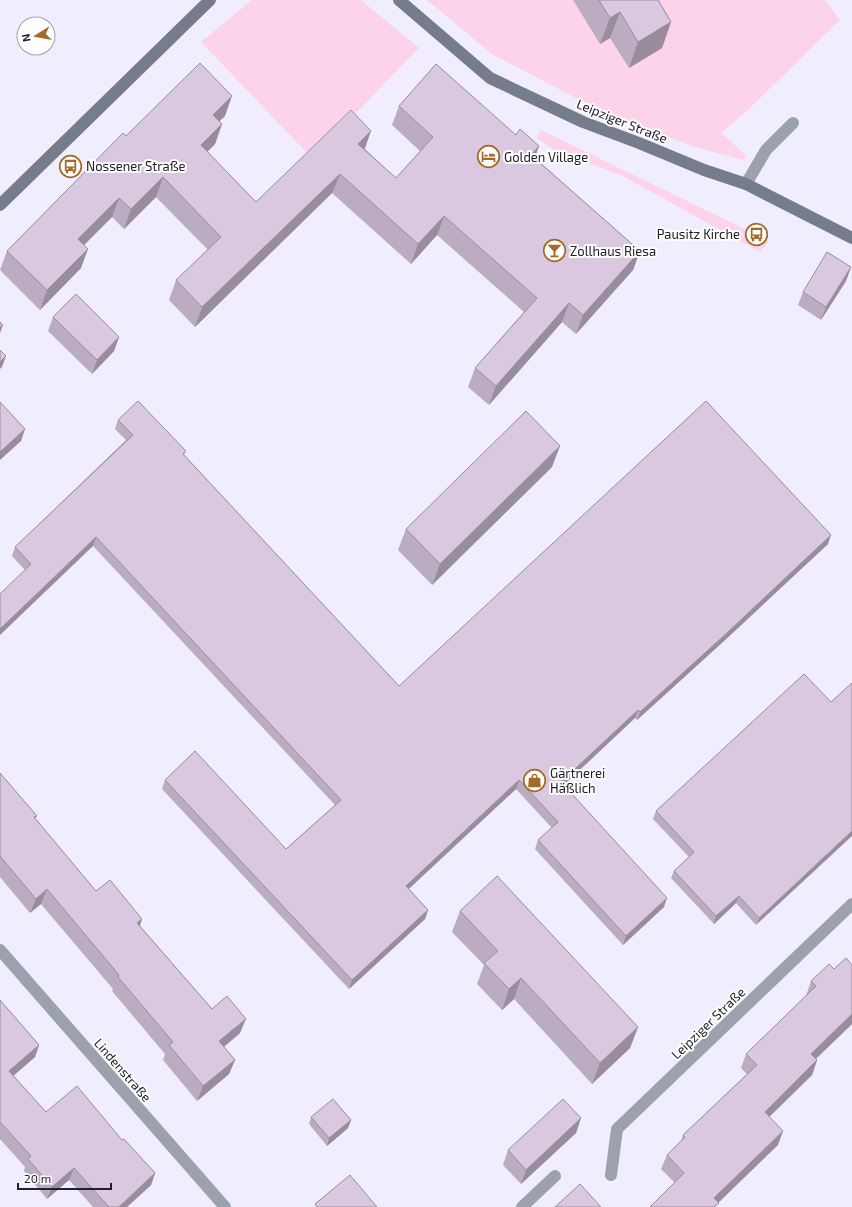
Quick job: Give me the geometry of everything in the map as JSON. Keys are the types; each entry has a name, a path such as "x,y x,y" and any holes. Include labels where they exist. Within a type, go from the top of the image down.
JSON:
{"street":[{"path":"0,205 210,0"},
{"name":"Leipziger Straße","path":"399,0 490,78 584,122 639,142 704,170 746,184 852,238"},
{"path":"746,184 766,150 793,123"},
{"name":"Leipziger Straße","path":"611,1176 616,1129 852,904"},
{"name":"Lindenstraße","path":"0,950 225,1207"},
{"path":"522,1207 555,1176"}],"shaded area":[{"path":"252,0 361,0 419,48 312,158 201,42"},
{"path":"427,0 825,0 840,20 747,111 721,133 746,155 744,160 691,146 576,98 492,54"},
{"path":"541,130 769,241 760,252 621,175 555,151 537,138"}],"building":[{"path":"599,0 658,0 671,22 638,42 620,12 610,18"},
{"path":"200,63 232,96 213,115 222,124 201,145 256,202 351,110 371,131 358,144 396,178 433,137 399,106 436,64 516,135 520,129 539,146 531,155 640,251 583,315 569,303 496,386 475,368 537,298 444,216 418,244 340,174 202,307 176,280 221,237 163,177 131,209 119,198 78,239 88,249 47,290 7,251 123,133 126,136"},
{"path":"827,252 851,267 826,307 803,292"},
{"path":"76,294 119,337 97,360 53,317"},
{"path":"0,350 6,356 0,362"},
{"path":"138,401 186,451 183,454 399,686 706,401 831,535 728,632 640,712 638,710 561,782 667,898 626,936 538,840 558,822 519,780 406,886 428,910 352,980 165,780 195,751 286,849 341,800 96,537 0,629 0,594 31,564 15,547 133,435 118,420"},
{"path":"0,402 25,429 0,452"},
{"path":"526,411 560,446 440,564 406,529"},
{"path":"804,674 831,702 852,683 852,831 759,918 739,896 716,916 674,871 694,852 656,811"},
{"path":"0,773 37,816 34,817 96,891 110,880 142,919 137,923 212,1009 227,996 246,1019 219,1041 235,1060 203,1086 169,1045 173,1042 47,889 36,899 0,856"},
{"path":"497,876 638,1027 600,1063 521,978 509,989 484,963 498,951 460,911"},
{"path":"846,958 852,965 852,1014 811,1054 817,1060 765,1112 783,1131 714,1198 719,1203 714,1207 650,1207 684,1173 667,1155 685,1137 683,1135 757,1065 746,1054 816,986 811,981 829,964 834,969"},
{"path":"0,1000 39,1045 9,1071 46,1112 77,1086 122,1140 124,1139 155,1173 119,1207 109,1207 74,1168 52,1187 28,1159 31,1156 0,1122"},
{"path":"333,1099 351,1120 329,1138 311,1117"},
{"path":"563,1099 581,1118 526,1170 508,1150"},
{"path":"350,1175 377,1207 317,1207 315,1204"},
{"path":"580,1184 601,1207 555,1207"}],"place":[{"name":"Golden Village","path":"488,157"},
{"name":"Nossener Straße","path":"70,166"},
{"name":"Pausitz Kirche","path":"756,234"},
{"name":"Zollhaus Riesa","path":"554,251"},
{"name":"Gärtnerei Häßlich","path":"535,780"}]}
